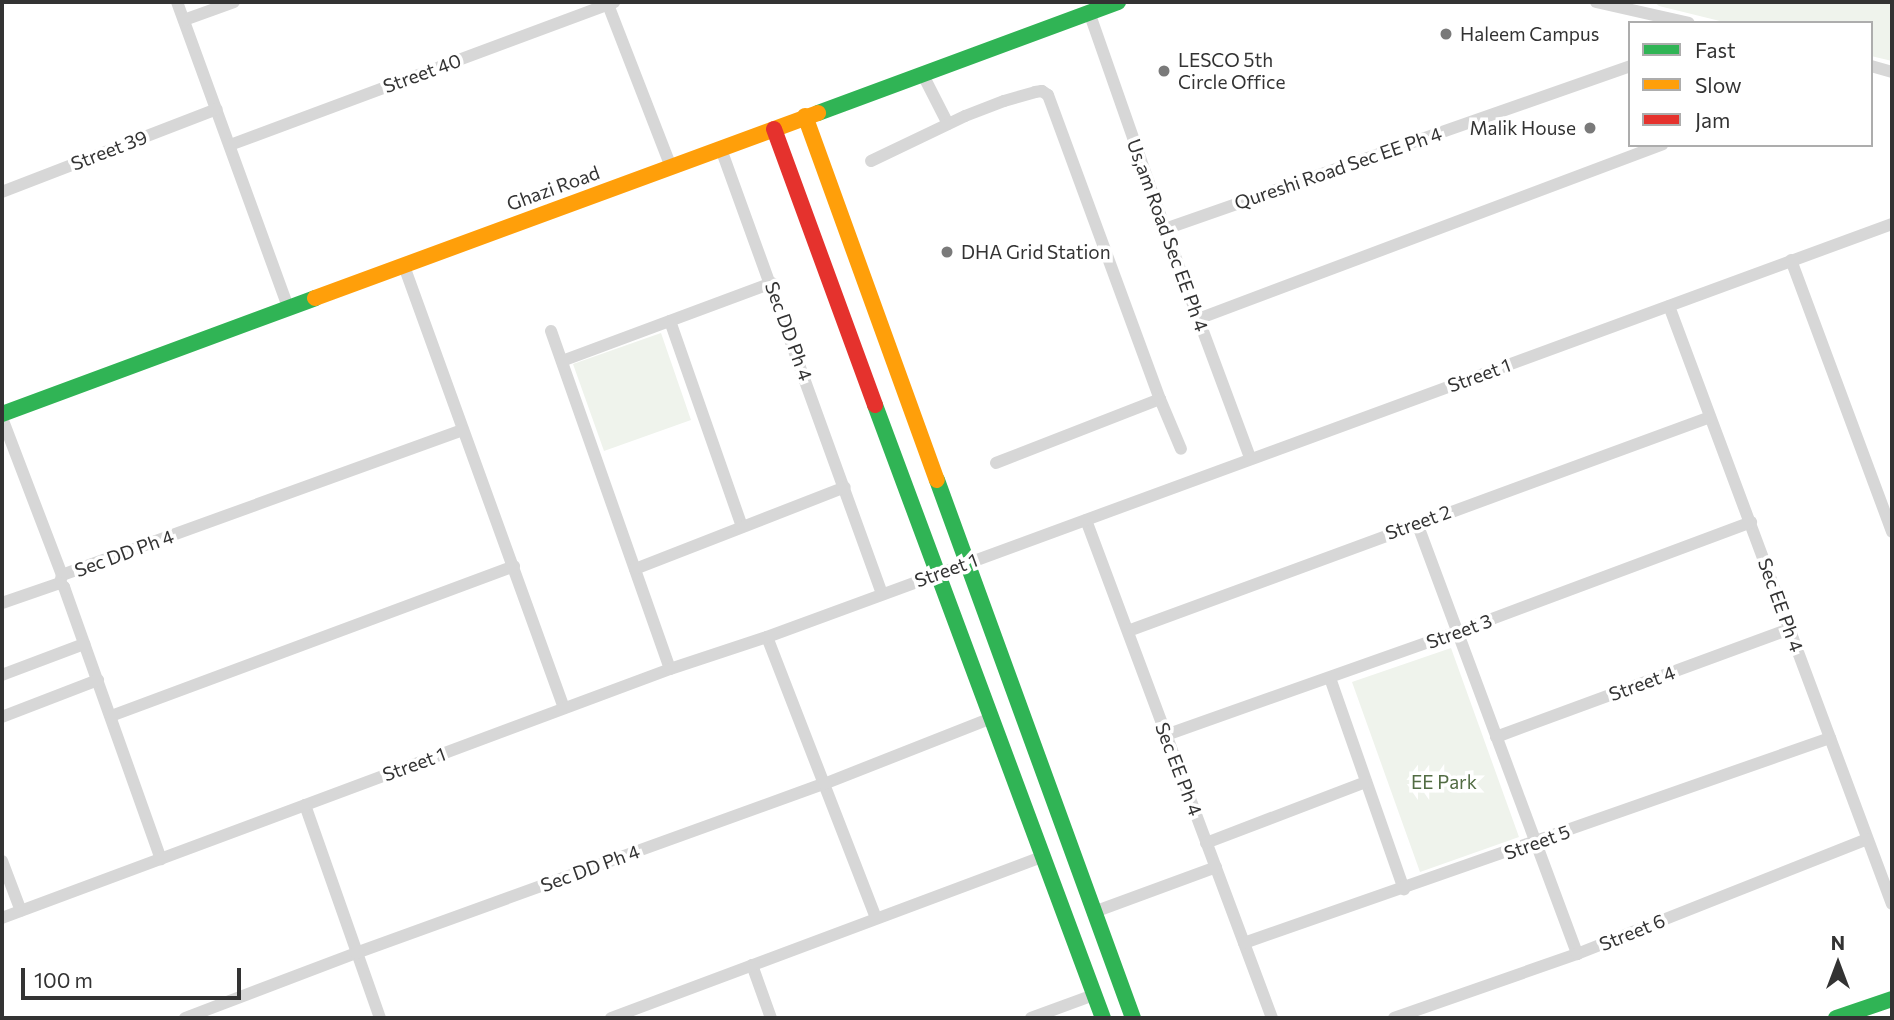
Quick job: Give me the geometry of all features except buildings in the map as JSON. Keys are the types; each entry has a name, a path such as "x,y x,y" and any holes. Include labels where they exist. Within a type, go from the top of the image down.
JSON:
{"street":[{"path":"177,2 289,309"},
{"path":"184,20 234,2"},
{"name":"Ghazi Road","path":"2,416 721,149 1082,10 1118,2"},
{"path":"1596,2 1681,21"},
{"path":"610,3 671,167"},
{"name":"Street 40","path":"230,145 610,3"},
{"name":"Us,am Road Sec EE Ph 4","path":"1082,10 1250,457"},
{"name":"Qureshi Road Sec EE Ph 4","path":"1165,229 1628,67"},
{"path":"1873,67 1892,72"},
{"path":"922,73 948,124"},
{"path":"871,161 948,124 1035,92 1042,91 1048,95 1181,449"},
{"name":"Street 39","path":"2,191 217,109"},
{"path":"805,116 1133,1018"},
{"path":"774,129 989,719 1103,1018"},
{"path":"1198,319 1657,147"},
{"name":"Sec DD Ph 4","path":"721,149 772,283 882,594"},
{"name":"Street 1","path":"2,918 670,669 767,637 1250,457 1892,224"},
{"path":"1791,260 1892,531"},
{"path":"404,266 564,708"},
{"path":"562,361 772,283"},
{"name":"Sec EE Ph 4","path":"1670,306 1892,904"},
{"path":"670,321 742,527"},
{"path":"551,331 670,669"},
{"path":"996,463 1160,399"},
{"path":"2,416 161,859"},
{"name":"Street 2","path":"1128,631 1710,417"},
{"name":"Sec DD Ph 4","path":"2,603 463,430"},
{"path":"635,569 845,487"},
{"name":"Sec EE Ph 4","path":"1086,520 1272,1018"},
{"name":"Street 3","path":"1166,735 1457,632 1751,522"},
{"path":"1417,523 1577,954"},
{"path":"111,716 514,566"},
{"name":"Street 4","path":"1496,737 1789,629"},
{"path":"767,637 876,918"},
{"path":"2,675 84,644"},
{"path":"1330,678 1404,889"},
{"path":"2,717 98,681"},
{"name":"Sec DD Ph 4","path":"185,1018 356,953 824,784 989,719"},
{"name":"Street 5","path":"1244,943 1830,738"},
{"path":"1206,843 1366,782"},
{"path":"306,805 380,1018"},
{"name":"Street 6","path":"1394,1018 1577,954 1867,839"},
{"path":"611,1018 1042,857"},
{"path":"2,861 21,911"},
{"path":"1094,912 1216,867"},
{"path":"752,965 771,1018"},
{"path":"1031,1018 1094,995"},
{"path":"1836,1018 1892,999"}],"green space":[{"path":"1654,2 1892,2 1892,61 1873,56 1873,21 1720,21 1659,6"},
{"path":"661,333 691,420 604,451 573,364"},
{"name":"EE Park","path":"1451,648 1519,837 1420,872 1352,682"}],"traffic: fast":[{"path":"818,113 1118,2"},
{"path":"2,414 315,298"},
{"path":"875,405 1103,1018"},
{"path":"937,480 1133,1018"},
{"path":"1836,1018 1892,999"}],"traffic: slow":[{"path":"315,298 818,113"},
{"path":"805,116 937,480"}],"traffic: jam":[{"path":"774,129 875,405"}],"place":[{"name":"Haleem Campus","path":"1446,34"},
{"name":"LESCO 5th Circle Office","path":"1164,71"},
{"name":"Malik House","path":"1590,128"},
{"name":"DHA Grid Station","path":"947,252"}]}
